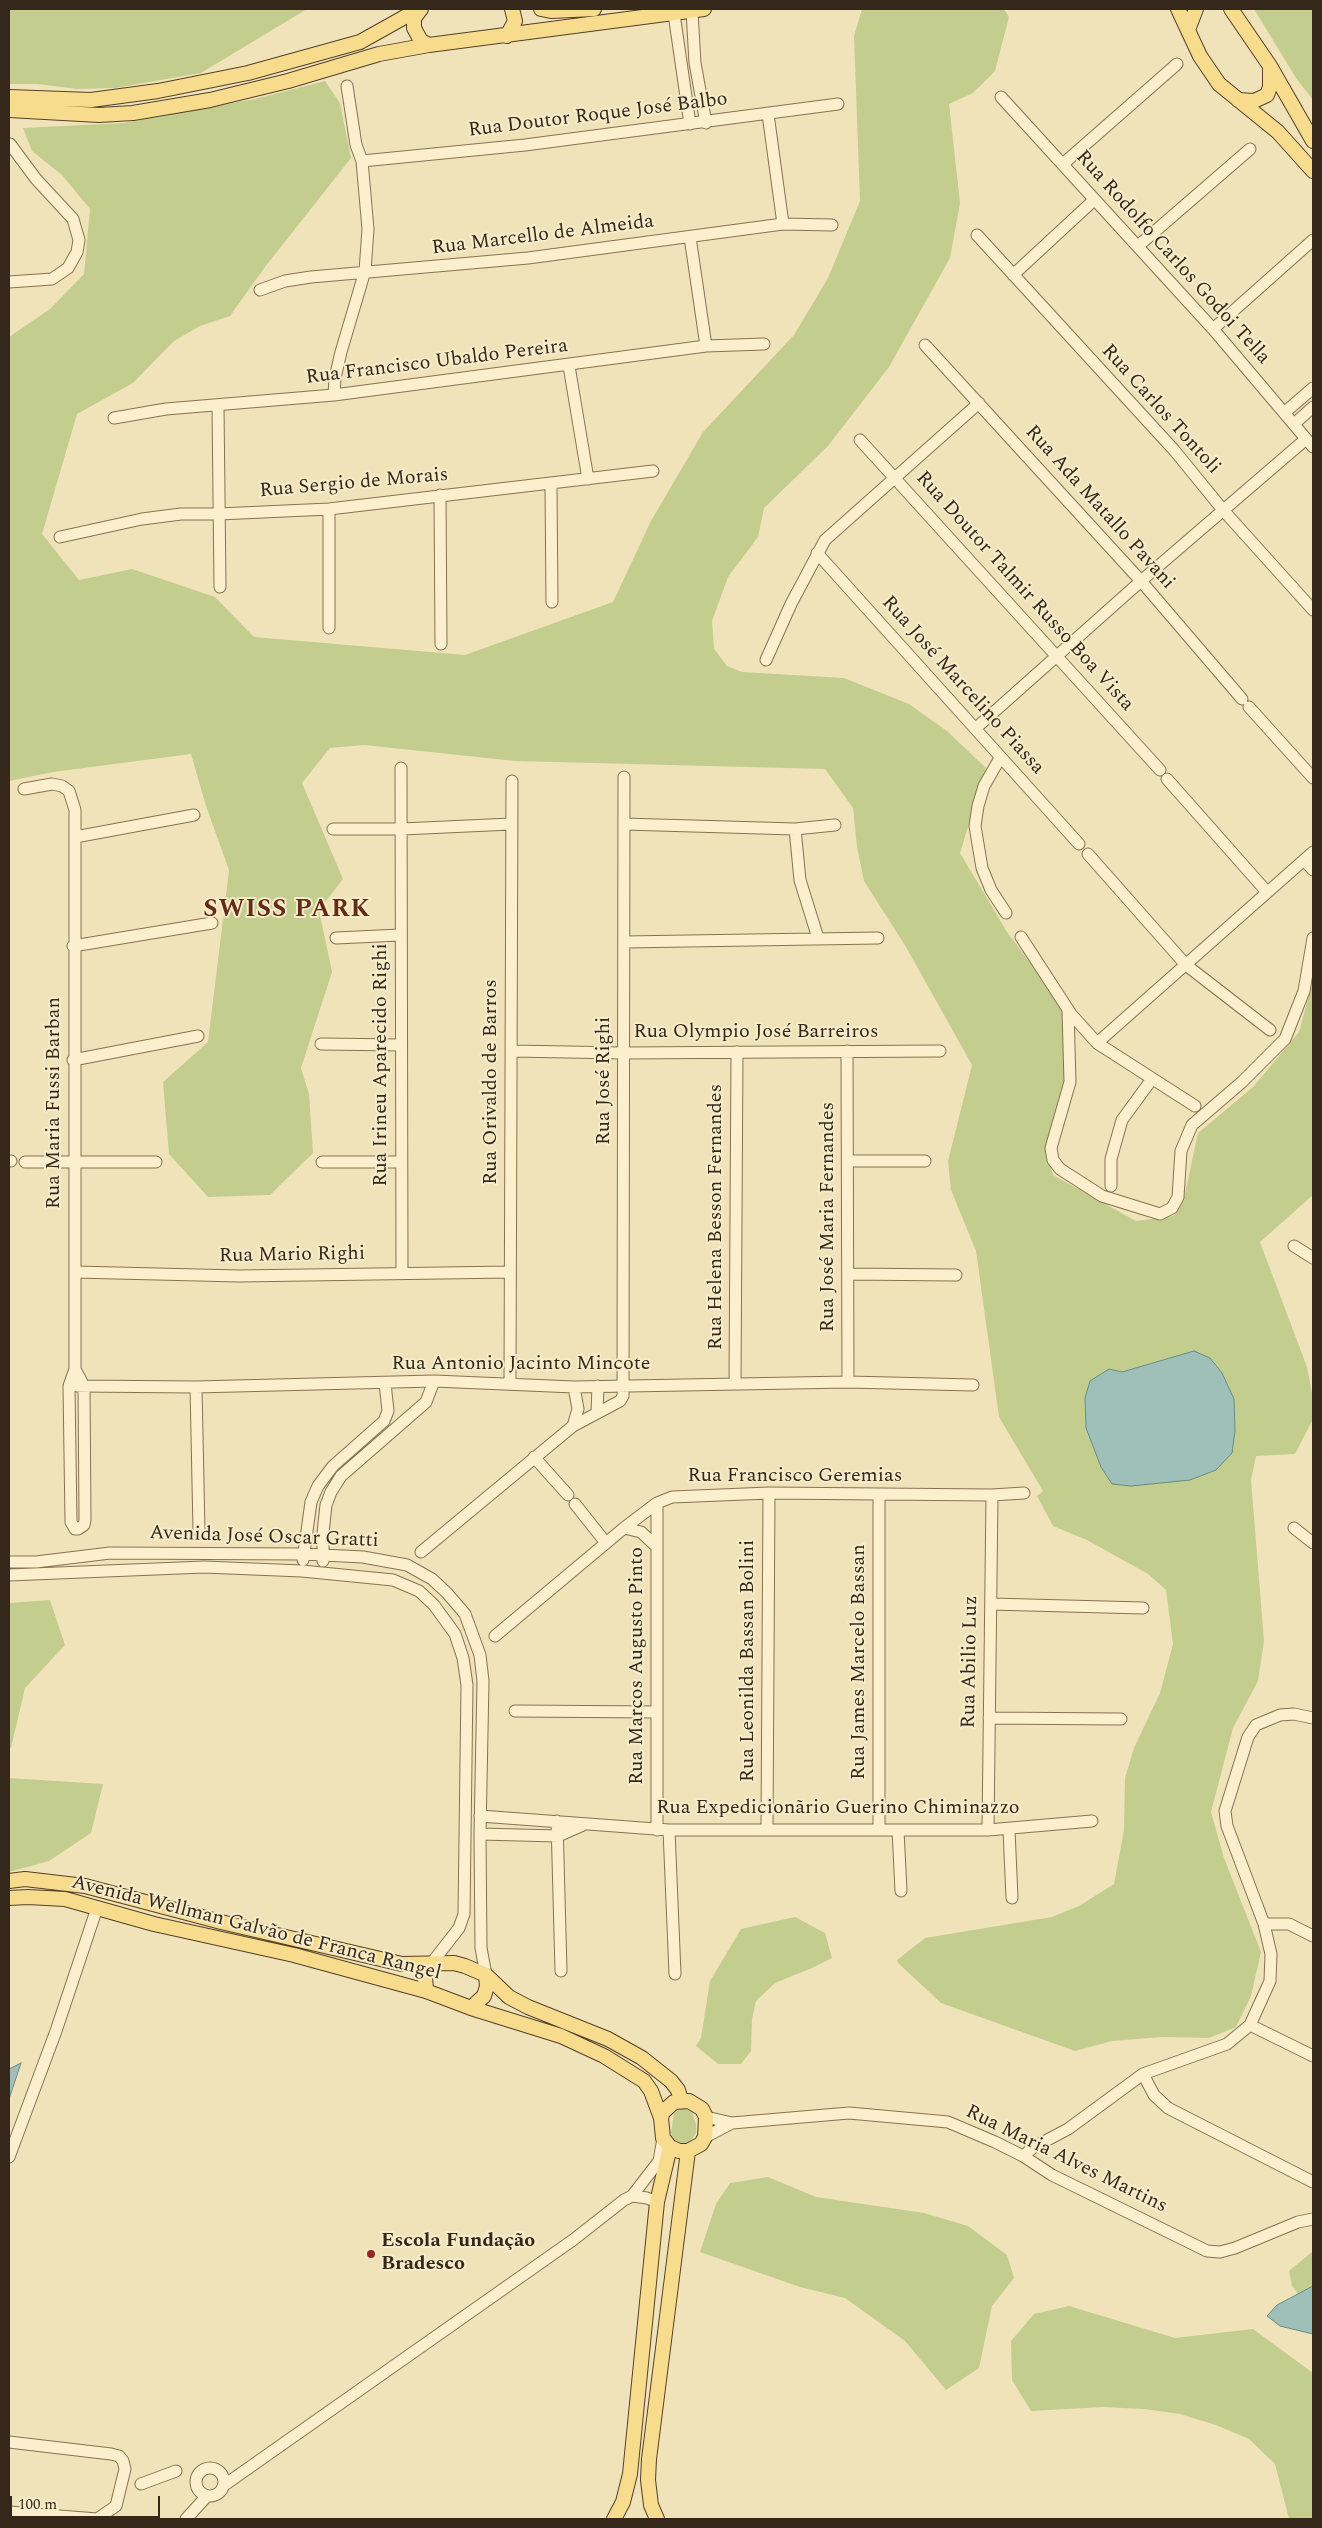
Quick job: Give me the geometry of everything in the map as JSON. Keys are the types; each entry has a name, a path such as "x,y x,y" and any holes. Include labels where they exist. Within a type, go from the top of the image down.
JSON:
{"main road":[{"path":"420,9 414,18 414,28 421,41 429,45"},
{"path":"9,97 91,100 158,91 248,74 360,42 420,9"},
{"path":"507,36 515,21 512,9"},
{"path":"541,9 551,11 594,9"},
{"path":"1178,9 1200,56 1219,84 1278,132 1313,172"},
{"path":"1188,30 1196,9"},
{"path":"1231,9 1270,66 1313,141"},
{"path":"9,110 99,115 133,113 210,100 288,82 379,54 429,45 698,10"},
{"path":"1238,100 1254,101 1266,95 1270,87 1270,66"},
{"name":"Avenida Wellman Galvão de Franca Rangel","path":"9,1881 25,1879 52,1881 105,1889 156,1906 402,1964 454,1963 486,1976 509,1997 528,2007 608,2039 642,2058 671,2081 678,2090 681,2100"},
{"name":"Avenida Wellman Galvão de Franca Rangel","path":"9,1898 52,1897 154,1924 294,1955 426,1991 471,2008 561,2036 604,2056 644,2081 652,2091 661,2118"},
{"path":"426,1991 425,1976 431,1964"},
{"path":"471,2008 484,1996 487,1986 486,1976"},
{"path":"614,2519 623,2502 630,2474 657,2202 666,2143 661,2118 668,2106 681,2100 696,2104 706,2116 705,2137 701,2144 688,2151 666,2143"},
{"path":"657,2519 652,2505 648,2480 649,2459 688,2151"}],"street":[{"path":"698,10 695,63 706,123"},
{"path":"674,14 690,124"},
{"path":"1063,164 1177,64"},
{"path":"334,395 335,378 341,352 365,271 368,229 362,161 356,146 347,86"},
{"name":"Rua Rodolfo Carlos Godoi Tella","path":"1001,97 1213,329 1310,443"},
{"name":"Rua Doutor Roque José Balbo","path":"362,161 524,145 706,123 838,104"},
{"path":"768,114 783,224"},
{"path":"9,282 52,279 68,268 77,252 79,240 73,219 36,179 10,144"},
{"path":"1138,246 1250,149"},
{"path":"1013,275 1094,200"},
{"name":"Rua Marcello de Almeida","path":"260,290 285,281 365,271 402,271 510,260 783,224 832,225"},
{"name":"Rua Carlos Tontoli","path":"977,235 1174,450 1223,510 1313,610"},
{"path":"690,237 706,346"},
{"path":"1213,329 1313,240"},
{"name":"Rua Francisco Ubaldo Pereira","path":"114,418 166,409 334,395 569,366 706,346 764,344"},
{"name":"Rua Ada Matallo Pavani","path":"925,345 1141,581 1245,703 1313,778"},
{"path":"569,366 588,478"},
{"path":"1284,413 1313,388"},
{"path":"766,660 825,540 896,479 979,403"},
{"path":"218,406 220,587"},
{"path":"1294,424 1313,407"},
{"name":"Rua Doutor Talmir Russo Boa Vista","path":"860,440 1164,774 1266,892"},
{"path":"976,728 1058,658 1141,581 1223,510 1310,443"},
{"name":"Rua Sergio de Morais","path":"60,537 142,519 181,514 329,509 551,484 653,470"},
{"path":"551,484 552,602"},
{"path":"440,495 441,644"},
{"path":"329,509 329,628"},
{"name":"Rua José Marcelino Piassa","path":"817,553 1079,844"},
{"path":"1000,758 984,786 975,826 982,868 991,890 1006,913"},
{"name":"Rua Irineu Aparecido Righi","path":"401,768 400,1045 402,1273"},
{"name":"Rua José Righi","path":"624,777 625,1386"},
{"name":"Rua Orivaldo de Barros","path":"510,1383 512,781"},
{"name":"Rua Maria Fussi Barban","path":"24,789 52,784 69,791 75,810 73,946 75,1369 69,1386"},
{"path":"75,837 194,815"},
{"path":"333,829 402,829 511,824"},
{"path":"624,824 795,829 835,825"},
{"path":"795,829 800,880 818,938"},
{"path":"1097,1043 1313,852"},
{"path":"1088,854 1186,965 1270,1030"},
{"path":"1304,860 1313,870"},
{"path":"73,946 212,922"},
{"path":"336,938 400,935"},
{"path":"624,942 878,938"},
{"path":"1021,938 1068,1010 1097,1043 1194,1106"},
{"path":"1068,1010 1070,1082 1051,1148 1053,1160 1060,1169 1102,1196 1160,1214 1172,1208 1178,1197 1181,1151 1192,1126 1242,1082 1285,1040 1304,991 1313,938"},
{"path":"74,1060 198,1036"},
{"path":"321,1044 400,1045"},
{"name":"Rua Olympio José Barreiros","path":"512,1051 623,1053 940,1051"},
{"name":"Rua José Maria Fernandes","path":"847,1051 848,1382"},
{"name":"Rua Helena Besson Fernandes","path":"735,1383 737,1052"},
{"path":"1111,1186 1111,1159 1122,1120 1152,1080"},
{"path":"848,1162 925,1161"},
{"path":"25,1162 156,1162"},
{"path":"322,1162 401,1162"},
{"path":"1294,1246 1313,1258"},
{"name":"Rua Mario Righi","path":"75,1272 239,1276 510,1272"},
{"path":"848,1274 956,1275"},
{"name":"Rua Maria Fussi Barban","path":"75,1369 84,1386"},
{"path":"322,1573 325,1514 331,1492 341,1476 426,1402 434,1381"},
{"name":"Rua Antonio Jacinto Mincote","path":"69,1386 196,1388 434,1381 574,1387 848,1382 973,1385"},
{"path":"302,1571 310,1502 318,1486 333,1466 384,1421 388,1411 384,1383"},
{"path":"69,1386 71,1522 75,1529 84,1525 85,1520 84,1386"},
{"path":"597,1413 598,1386"},
{"path":"421,1552 573,1426 620,1401 625,1386"},
{"path":"573,1426 578,1409 574,1387"},
{"path":"196,1388 199,1531"},
{"path":"534,1457 568,1494"},
{"name":"Rua Francisco Geremias","path":"495,1636 656,1503 689,1495 769,1493 992,1495 1024,1493"},
{"name":"Rua Leonilda Bassan Bolini","path":"767,1829 769,1493"},
{"name":"Rua James Marcelo Bassan","path":"879,1494 879,1830"},
{"name":"Rua Abilio Luz","path":"988,1830 992,1495"},
{"name":"Rua Marcos Augusto Pinto","path":"656,1503 657,1830"},
{"path":"575,1504 606,1543"},
{"path":"624,1528 641,1532 657,1547"},
{"path":"1294,1528 1313,1543"},
{"name":"Avenida José Oscar Gratti","path":"9,1562 36,1562 110,1552 303,1554 373,1558 408,1565 432,1579 448,1592 465,1614 480,1655 483,1681 480,1948 486,1976"},
{"name":"Avenida José Oscar Gratti","path":"9,1576 204,1567 302,1571 393,1580 418,1591 446,1618 456,1634 464,1658 467,1685 464,1914 459,1928 431,1964"},
{"path":"991,1604 1143,1608"},
{"path":"515,1711 657,1712"},
{"path":"1023,2156 1034,2147 1068,2129 1143,2074 1227,2044 1250,2025 1270,1981 1270,1954 1264,1924 1227,1826 1226,1810 1248,1737 1256,1726 1280,1715 1294,1714 1313,1718"},
{"path":"989,1718 1121,1719"},
{"name":"Rua Expedicionãrio Guerino Chiminazzo","path":"480,1816 657,1830 1009,1830 1092,1821"},
{"path":"557,1821 561,1971"},
{"name":"Rua Expedicionãrio Guerino Chiminazzo","path":"558,1836 585,1825"},
{"path":"669,1830 675,1974"},
{"path":"898,1830 901,1891"},
{"path":"1009,1830 1012,1898"},
{"path":"480,1834 558,1836"},
{"path":"9,2158 56,2031 97,1908"},
{"path":"1264,1924 1289,1924 1313,1936"},
{"path":"1250,2025 1313,2056"},
{"path":"1143,2074 1154,2095 1168,2108 1313,2182"},
{"name":"Rua Maria Alves Martins","path":"706,2116 732,2123 849,2113 923,2118 948,2122 1023,2156 1052,2175 1207,2251 1220,2252 1235,2248 1289,2226 1313,2219"},
{"name":"Rua Maria Alves Martins","path":"705,2137 732,2123"},
{"path":"186,2519 207,2496 218,2494 224,2486 565,2246 624,2200 632,2196 659,2161 666,2143"},
{"path":"632,2196 647,2198 657,2202"},
{"path":"9,2442 119,2456 123,2461 125,2469 117,2502 112,2510 98,2519 9,2512"},
{"path":"207,2496 203,2494 197,2484 202,2471 216,2470 223,2477 224,2486"},
{"path":"141,2484 176,2471"}],"green space":[{"path":"9,9 307,9 201,73 115,88 77,89 37,84 9,84"},
{"path":"862,9 1004,9 1009,17 995,71 973,93 949,104 960,203 950,258 889,367 828,446 764,508 758,537 728,577 712,621 714,649 727,666 742,672 844,678 909,704 947,731 986,768 960,853 1007,932 1061,1004 1070,1082 1045,1149 1053,1175 1136,1221 1174,1216 1184,1198 1198,1133 1253,1087 1299,1032 1313,981 1313,1195 1260,1242 1307,1367 1313,1399 1313,1419 1295,1454 1256,1456 1251,1480 1264,1641 1258,1681 1233,1728 1211,1812 1224,1858 1261,1952 1251,1996 1236,2027 1209,2038 1162,2037 1112,2041 1075,2051 941,2003 897,1960 925,1938 1052,1917 1079,1906 1114,1884 1124,1830 1125,1778 1134,1748 1160,1693 1173,1644 1166,1590 1148,1574 1087,1540 1053,1526 1037,1496 1043,1491 999,1417 976,1251 951,1190 948,1161 972,1065 906,947 864,881 857,847 853,808 825,769 515,761 364,745 330,748 302,783 343,879 319,910 332,972 301,1068 309,1094 313,1153 270,1195 208,1197 169,1154 163,1082 208,1042 229,870 206,806 191,754 53,772 9,781 9,337 50,309 84,274 90,209 62,175 32,151 23,128 124,123 255,99 325,81 340,103 351,158 265,267 230,316 200,326 174,341 133,383 77,414 42,534 79,580 132,569 215,597 254,637 465,655 613,602 651,521 703,432 794,335 828,278 860,201 854,36"},
{"path":"1254,9 1313,9 1313,100 1296,78"},
{"path":"50,1600 65,1645 25,1688 11,1748 9,1748 9,1603"},
{"path":"9,1778 103,1784 91,1833 49,1861 9,1872"},
{"path":"795,1917 825,1933 832,1958 775,1983 756,2001 752,2019 751,2051 741,2064 718,2064 696,2046 701,2038 710,1981 741,1929"},
{"path":"683,2108 692,2112 696,2124 696,2133 688,2145 676,2144 671,2133 674,2113"},
{"path":"768,2177 816,2197 924,2213 968,2226 1007,2255 1014,2278 992,2306 979,2368 946,2390 905,2341 845,2298 800,2287 700,2252 716,2204 730,2183"},
{"path":"1313,2251 1313,2291 1303,2300 1292,2286 1289,2271"},
{"path":"1069,2306 1175,2338 1253,2329 1313,2373 1313,2519 1289,2519 1275,2464 1249,2439 1216,2425 1180,2414 1144,2409 1103,2407 1031,2411 1012,2380 1011,2341 1034,2314"}],"water":[{"path":"1194,1351 1210,1358 1222,1373 1234,1399 1235,1431 1232,1453 1216,1470 1190,1480 1131,1486 1112,1484 1101,1467 1086,1428 1085,1398 1090,1381 1109,1369 1122,1372"},
{"path":"21,2063 9,2099 9,2069"},
{"path":"1313,2286 1313,2334 1280,2326 1267,2316 1277,2305"}],"place":[{"name":"Escola Fundação Bradesco","path":"371,2254"}],"district":[{"name":"SWISS PARK","path":"287,911"}]}
